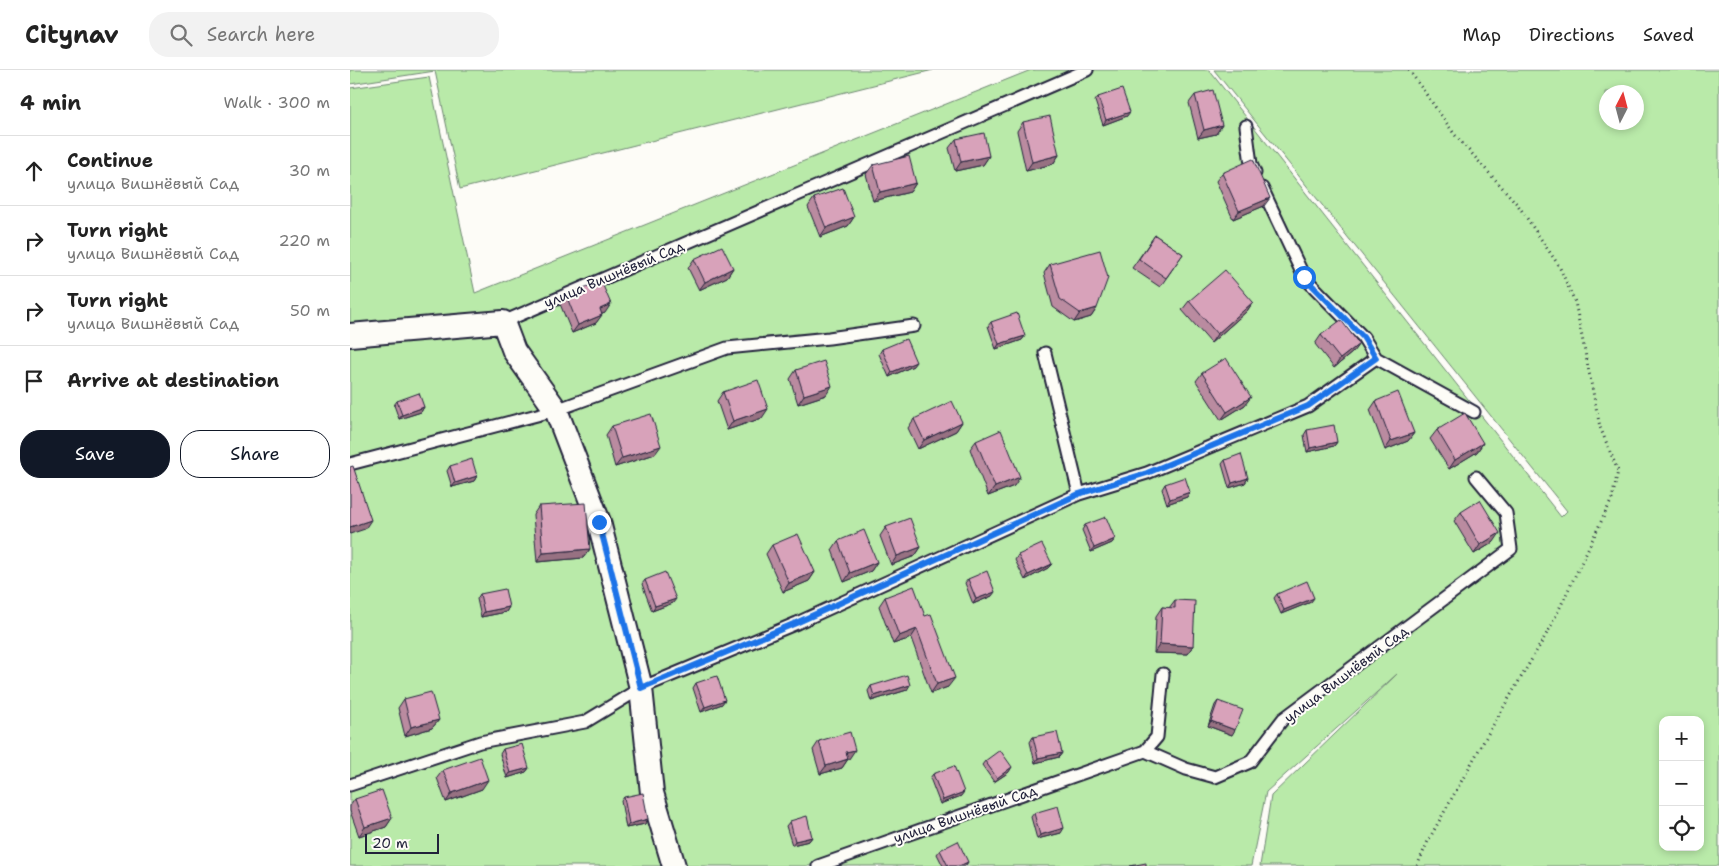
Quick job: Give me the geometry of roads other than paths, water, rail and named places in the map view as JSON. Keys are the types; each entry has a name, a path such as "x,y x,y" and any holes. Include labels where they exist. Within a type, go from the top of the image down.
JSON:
{"street":[{"path":"350,336 503,322 514,351 556,410 599,522 641,688 652,793 674,866"}],"lane":[{"name":"улица Вишнёвый Сад","path":"503,322 1087,70"},
{"path":"1246,126 1251,164 1304,277 1363,337 1376,358 1474,412"},
{"path":"350,464 556,410 727,348 829,338 914,326"},
{"path":"1045,353 1079,494"},
{"path":"350,785 480,742 585,722 641,688 796,623 1079,494 1147,473 1308,406 1376,358"},
{"name":"улица Вишнёвый Сад","path":"818,866 1145,751 1186,768 1215,776 1250,762 1283,720 1511,549 1506,513 1476,477"},
{"path":"1145,751 1157,737 1162,674"}]}
